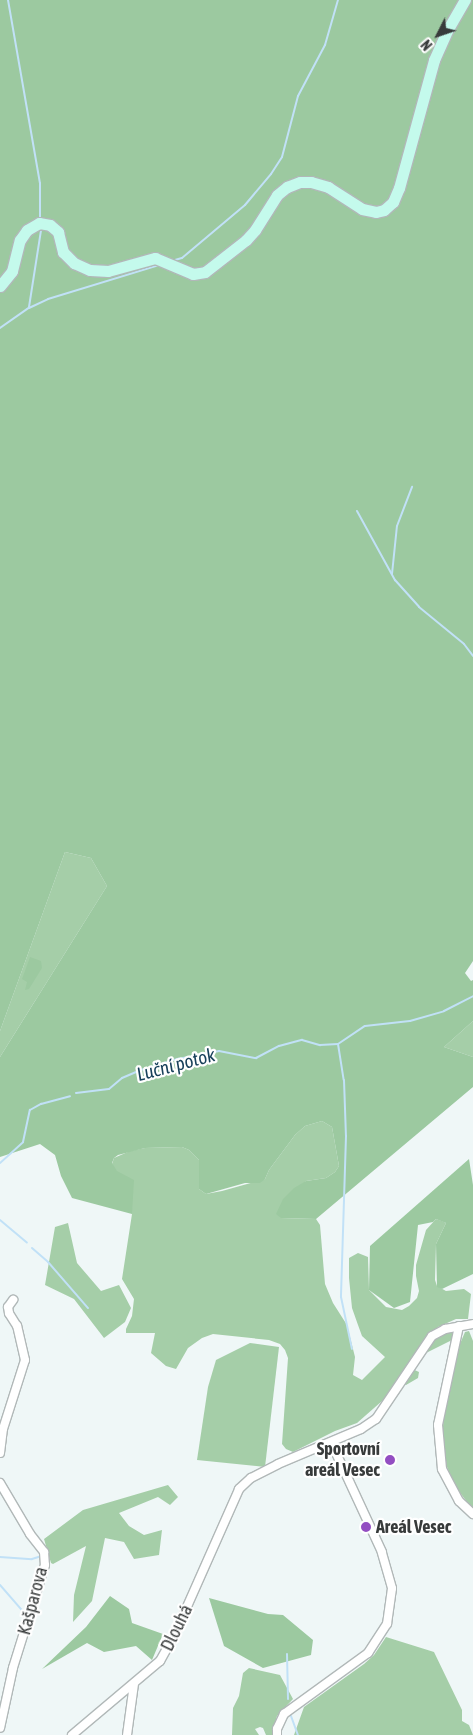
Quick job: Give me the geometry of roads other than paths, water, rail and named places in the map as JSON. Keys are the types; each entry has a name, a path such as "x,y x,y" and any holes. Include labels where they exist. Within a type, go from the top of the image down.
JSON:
{"street":[{"path":"0,286 12,271 20,240 27,230 39,223 50,225 58,232 63,252 74,263 90,270 108,271 155,258 193,274 204,272 246,240 255,230 264,212 277,195 287,187 300,182 311,182 328,187 362,209 376,212 384,210 393,202 399,188 434,60 448,28 465,0"},
{"path":"0,1453 3,1428 25,1360 17,1326 8,1307 13,1300"},
{"path":"277,1735 284,1714 368,1653 387,1624 392,1588 382,1552 331,1442 361,1429 376,1419 432,1336 445,1329 473,1324"},
{"path":"459,1326 438,1425 442,1469 459,1501 473,1514"},
{"name":"Dlouhá","path":"72,1735 160,1661 174,1636 239,1489 251,1478 278,1464 331,1442"},
{"name":"Kašparova","path":"0,1483 30,1534 44,1552 45,1565 13,1668 0,1728"},
{"path":"127,1735 134,1684"}],"waterway":[{"path":"8,0 40,183 40,217"},
{"path":"175,260 182,258 245,205 271,174 282,157 298,96 325,45 338,0"},
{"path":"29,307 41,230"},
{"path":"0,328 29,308 48,299 159,265"},
{"path":"392,574 397,526 412,487"},
{"path":"357,511 395,580 419,607 464,644 473,656"},
{"name":"Luční potok","path":"76,1093 109,1089 122,1078 141,1070 178,1059 219,1051 256,1058 279,1046 302,1040 320,1045 338,1044 365,1026 410,1021 444,1011 473,996"},
{"path":"338,1044 344,1080 346,1136 341,1297 352,1349"},
{"name":"Luční potok","path":"0,1163 23,1142 30,1110 41,1104 70,1096"},
{"path":"0,1220 27,1243"},
{"path":"32,1248 48,1262 88,1308"},
{"path":"0,1557 32,1559 42,1556"},
{"path":"0,1585 25,1614"},
{"path":"287,1654 288,1699"},
{"path":"291,1716 298,1735"}],"place":[{"name":"Sportovní areál Vesec","path":"390,1460"},
{"name":"Areál Vesec","path":"366,1527"}]}
